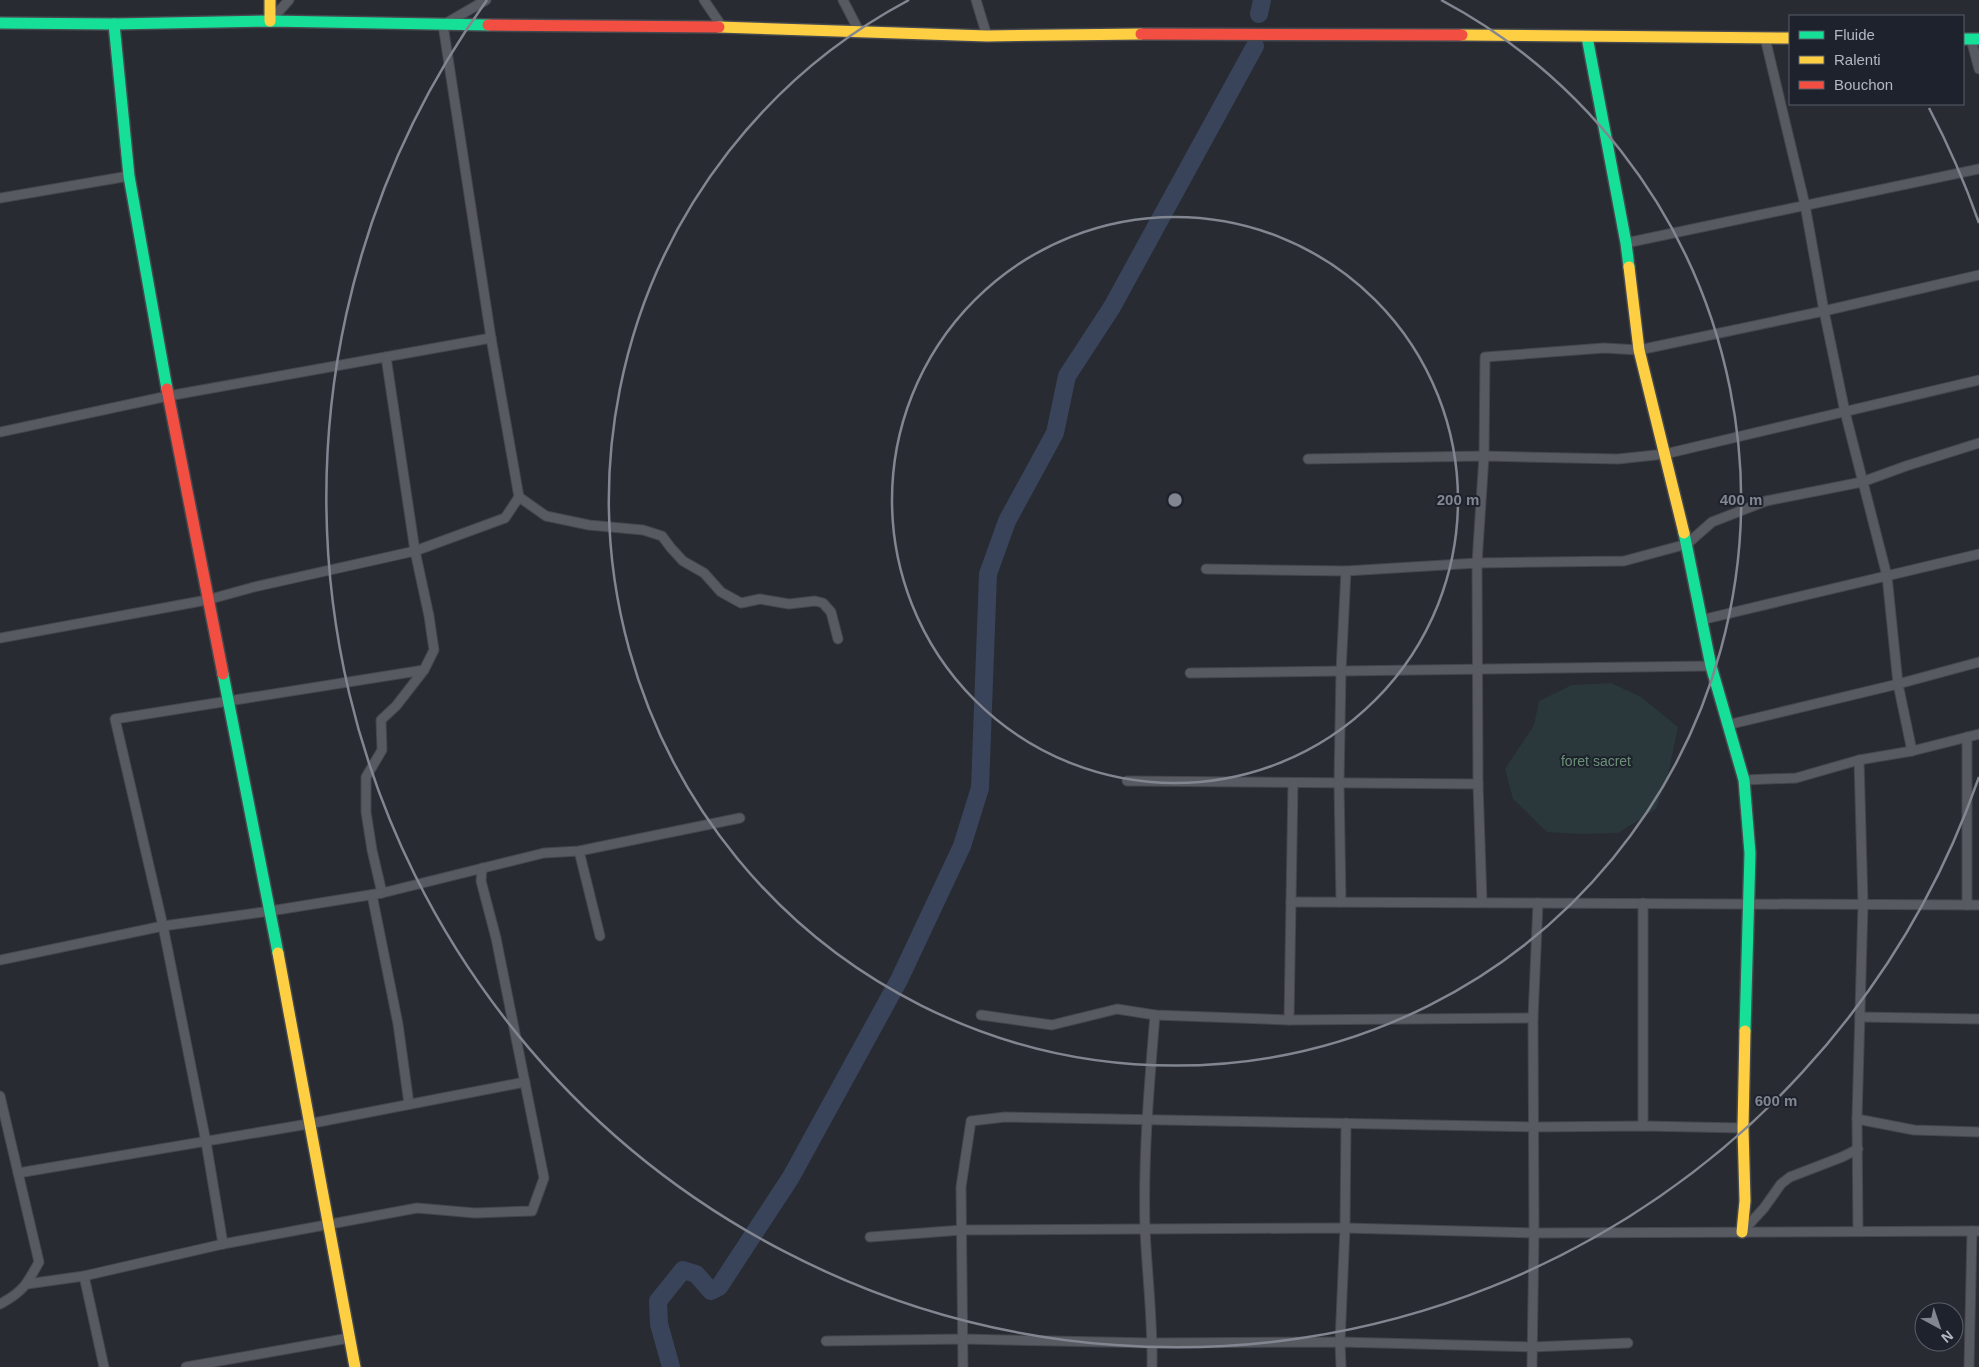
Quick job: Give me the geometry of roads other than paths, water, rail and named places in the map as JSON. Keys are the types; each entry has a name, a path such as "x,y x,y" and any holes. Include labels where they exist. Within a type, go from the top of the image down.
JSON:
{"street":[{"path":"270,0 270,21"},
{"path":"270,21 289,0"},
{"path":"442,26 474,3 486,0"},
{"path":"704,0 722,28"},
{"path":"843,0 859,31"},
{"path":"976,0 987,36"},
{"path":"0,23 114,24 270,21 442,26 585,25 987,36 1205,33 1789,38"},
{"path":"114,24 130,176 168,396 270,911 308,1124 355,1367"},
{"path":"0,638 207,600 254,587 415,551 505,518 519,497 491,338 442,26"},
{"path":"1587,37 1626,242 1639,350 1687,544 1711,666 1726,725 1744,780 1750,853 1743,1128 1745,1200 1742,1232"},
{"path":"1765,38 1805,205 1845,412 1887,576 1898,684 1912,751"},
{"path":"1971,39 1979,69"},
{"path":"1626,242 1979,169"},
{"path":"0,198 130,176"},
{"path":"1482,902 1478,784 1477,563 1484,456 1485,357 1604,348 1639,350 1824,311 1979,275"},
{"path":"0,432 168,396 491,338"},
{"path":"382,893 366,812 366,777 382,750 381,720 396,706 424,670 434,650 415,551 386,357"},
{"path":"1308,459 1484,456 1618,459 1665,454 1979,380"},
{"path":"1206,569 1346,571 1477,563 1624,561 1687,544 1712,522 1766,501 1862,482 1906,466 1979,444"},
{"path":"519,497 546,516 590,524 643,530 662,536 670,548 683,560 704,573 721,592 741,602 760,599 788,604 815,601 823,603 831,612 838,639"},
{"path":"1701,620 1979,554"},
{"path":"1341,902 1339,783 1341,671 1346,571"},
{"path":"1726,725 1898,684 1979,662"},
{"path":"1190,673 1711,666"},
{"path":"223,1244 206,1142 163,926 115,719 424,670"},
{"path":"1744,780 1796,778 1859,760 1912,751 1979,734"},
{"path":"1967,737 1967,905"},
{"path":"1858,1231 1857,1119 1863,904 1859,760"},
{"path":"1127,781 1478,784"},
{"path":"1288,1020 1293,783"},
{"path":"0,960 163,926 372,895 544,853 579,851 740,818"},
{"path":"579,851 600,936"},
{"path":"27,1284 84,1276 223,1244 417,1208 475,1213 532,1210 544,1178 496,938 481,881 482,868"},
{"path":"372,895 398,1024 408,1104"},
{"path":"1291,902 1979,905"},
{"path":"1532,1367 1534,1233 1533,1018 1538,903"},
{"path":"1643,903 1643,1126"},
{"path":"981,1016 1052,1026 1117,1009 1155,1015 1288,1020 1533,1018"},
{"path":"1152,1367 1153,1343 1145,1229 1146,1120 1155,1015"},
{"path":"1860,1017 1979,1019"},
{"path":"18,1172 308,1124 525,1082"},
{"path":"0,1096 39,1262 27,1284 17,1295 0,1304"},
{"path":"963,1367 961,1187 970,1121 1005,1117 1533,1127 1643,1126 1743,1128"},
{"path":"1857,1119 1914,1130 1979,1132"},
{"path":"1341,1367 1340,1342 1345,1228 1346,1123"},
{"path":"1742,1232 1764,1208 1781,1184 1790,1177 1858,1149"},
{"path":"870,1237 962,1230 1145,1229 1345,1228 1534,1233 1976,1231 1969,1367"},
{"path":"84,1276 104,1367"},
{"path":"186,1367 349,1338"},
{"path":"826,1342 962,1339 1153,1343 1340,1342 1532,1347 1628,1343"}],"waterway":[{"path":"1259,14 1262,0"},
{"path":"671,1367 659,1324 658,1301 683,1270 696,1274 711,1291 719,1287 791,1177 899,980 962,846 980,788 988,574 1007,521 1055,433 1067,376 1112,307 1255,46"}],"park label":[{"name":"foret sacret","path":"1596,761"}]}
